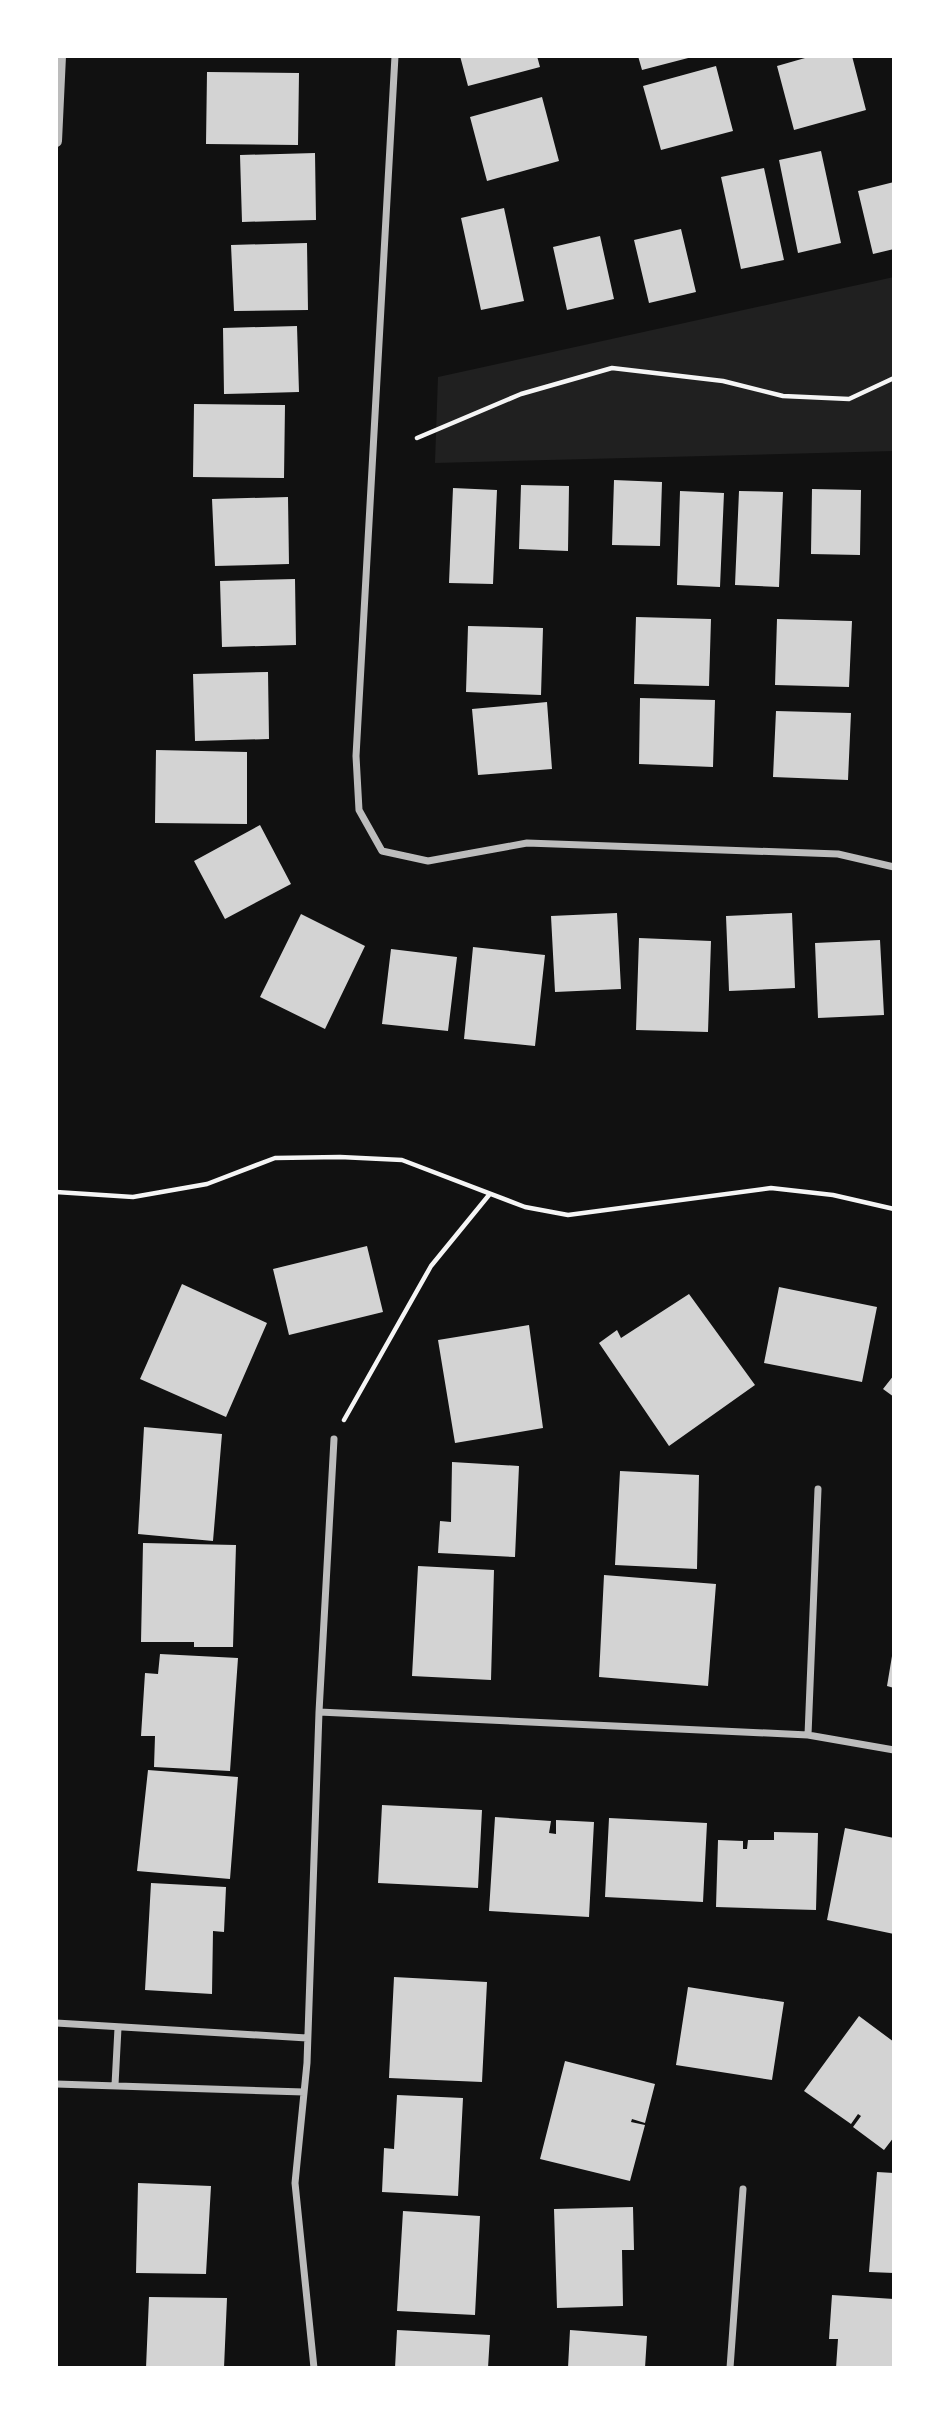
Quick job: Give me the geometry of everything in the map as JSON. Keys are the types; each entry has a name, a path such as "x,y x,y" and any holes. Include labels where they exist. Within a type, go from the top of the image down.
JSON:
{"street":[{"path":"56,141 60,56"},
{"path":"395,56 356,756 359,810 382,852 428,861 527,843 838,854 894,867"},
{"path":"314,2368 295,2183 307,2038 319,1712 334,1439"},
{"path":"808,1735 818,1489"},
{"path":"319,1712 808,1735 894,1750"},
{"path":"56,2022 307,2038"},
{"path":"115,2085 118,2028"},
{"path":"56,2084 304,2092"},
{"path":"730,2368 743,2189"}],"path":[{"path":"417,438 521,394 612,368 723,382 796,397 849,399 894,378"},
{"path":"56,1192 133,1197 207,1184 275,1158 340,1157 402,1160 525,1207 568,1215 771,1188 833,1195 894,1209"},
{"path":"334,1439 431,1266 489,1195"}],"shaded area":[{"path":"894,277 894,451 435,463 438,377"}],"building":[{"path":"460,56 537,56 540,67 468,86"},
{"path":"638,56 692,56 692,57 642,70"},
{"path":"812,56 852,56 866,110 794,130 777,66"},
{"path":"716,66 733,131 661,150 643,86"},
{"path":"207,72 299,73 298,145 206,144"},
{"path":"542,97 559,161 487,181 470,117"},
{"path":"821,151 841,243 798,253 779,160"},
{"path":"315,153 316,220 242,222 240,155"},
{"path":"764,168 784,260 741,269 721,177"},
{"path":"894,182 894,249 873,254 858,191"},
{"path":"504,208 524,301 481,310 461,218"},
{"path":"681,229 696,292 649,303 634,240"},
{"path":"600,236 614,299 567,310 553,247"},
{"path":"307,243 308,310 234,311 231,245"},
{"path":"297,326 299,392 224,394 223,328"},
{"path":"194,404 285,405 284,478 193,477"},
{"path":"614,480 662,482 660,546 612,545"},
{"path":"521,485 569,486 568,551 519,549"},
{"path":"453,488 497,490 493,584 449,583"},
{"path":"812,489 861,490 860,555 811,554"},
{"path":"680,491 724,493 720,587 677,585"},
{"path":"739,491 783,492 779,587 735,585"},
{"path":"288,497 289,564 215,566 212,499"},
{"path":"295,579 296,645 222,647 220,581"},
{"path":"636,617 711,619 709,686 634,684"},
{"path":"777,619 852,621 849,687 775,685"},
{"path":"468,626 543,628 541,695 466,692"},
{"path":"268,672 269,739 195,741 193,674"},
{"path":"640,698 715,700 713,767 639,764"},
{"path":"547,702 552,769 478,775 472,709"},
{"path":"776,711 851,713 848,780 773,777"},
{"path":"156,750 247,752 247,824 155,823"},
{"path":"260,825 291,884 225,919 194,861"},
{"path":"617,913 621,989 555,992 551,916"},
{"path":"792,913 795,988 729,991 726,916"},
{"path":"301,914 365,946 325,1029 260,997"},
{"path":"639,938 711,941 708,1032 636,1030"},
{"path":"880,940 884,1015 818,1018 815,943"},
{"path":"473,947 545,955 535,1046 464,1039"},
{"path":"391,949 457,957 448,1031 382,1024"},
{"path":"367,1246 383,1312 289,1335 273,1269"},
{"path":"182,1284 267,1323 226,1417 140,1379"},
{"path":"779,1287 877,1307 862,1382 764,1363"},
{"path":"689,1294 755,1385 669,1446 599,1343 617,1330 621,1338"},
{"path":"529,1325 543,1428 455,1443 438,1340"},
{"path":"894,1375 894,1397 883,1389"},
{"path":"144,1427 222,1434 213,1541 138,1534"},
{"path":"452,1462 519,1466 515,1557 438,1553 440,1521 451,1522"},
{"path":"620,1471 699,1475 697,1569 615,1565"},
{"path":"143,1543 236,1545 233,1647 194,1647 194,1642 141,1642"},
{"path":"418,1566 494,1570 491,1680 412,1676"},
{"path":"604,1575 716,1584 708,1686 599,1677"},
{"path":"894,1650 894,1688 887,1686"},
{"path":"160,1654 238,1658 230,1771 154,1767 155,1736 141,1736 145,1673 158,1674"},
{"path":"148,1770 238,1777 230,1879 137,1871"},
{"path":"382,1805 482,1810 478,1888 378,1883"},
{"path":"495,1817 551,1821 549,1833 556,1834 556,1820 594,1822 589,1917 489,1911"},
{"path":"609,1818 707,1823 703,1902 605,1897"},
{"path":"845,1828 894,1838 894,1934 827,1920"},
{"path":"774,1832 818,1833 816,1910 716,1907 718,1840 743,1841 743,1849 747,1849 748,1840 774,1840"},
{"path":"151,1883 226,1887 224,1932 213,1931 212,1994 145,1990"},
{"path":"394,1977 487,1982 482,2082 389,2078"},
{"path":"688,1987 784,2002 772,2080 676,2065"},
{"path":"859,2016 894,2042 894,2137 884,2150 853,2127 861,2116 858,2114 851,2124 804,2091"},
{"path":"565,2061 655,2084 645,2123 632,2119 631,2122 645,2125 630,2181 540,2159"},
{"path":"397,2095 463,2098 458,2196 382,2192 384,2148 394,2149"},
{"path":"877,2172 894,2173 894,2273 869,2272"},
{"path":"138,2183 211,2186 206,2274 136,2273"},
{"path":"633,2207 634,2250 622,2250 623,2306 557,2308 554,2209"},
{"path":"403,2211 480,2216 475,2315 397,2311"},
{"path":"832,2295 894,2299 894,2368 836,2368 838,2339 829,2339"},
{"path":"149,2297 227,2298 224,2368 146,2368"},
{"path":"397,2330 490,2335 488,2368 395,2368"},
{"path":"570,2330 647,2336 645,2368 568,2368"}]}
